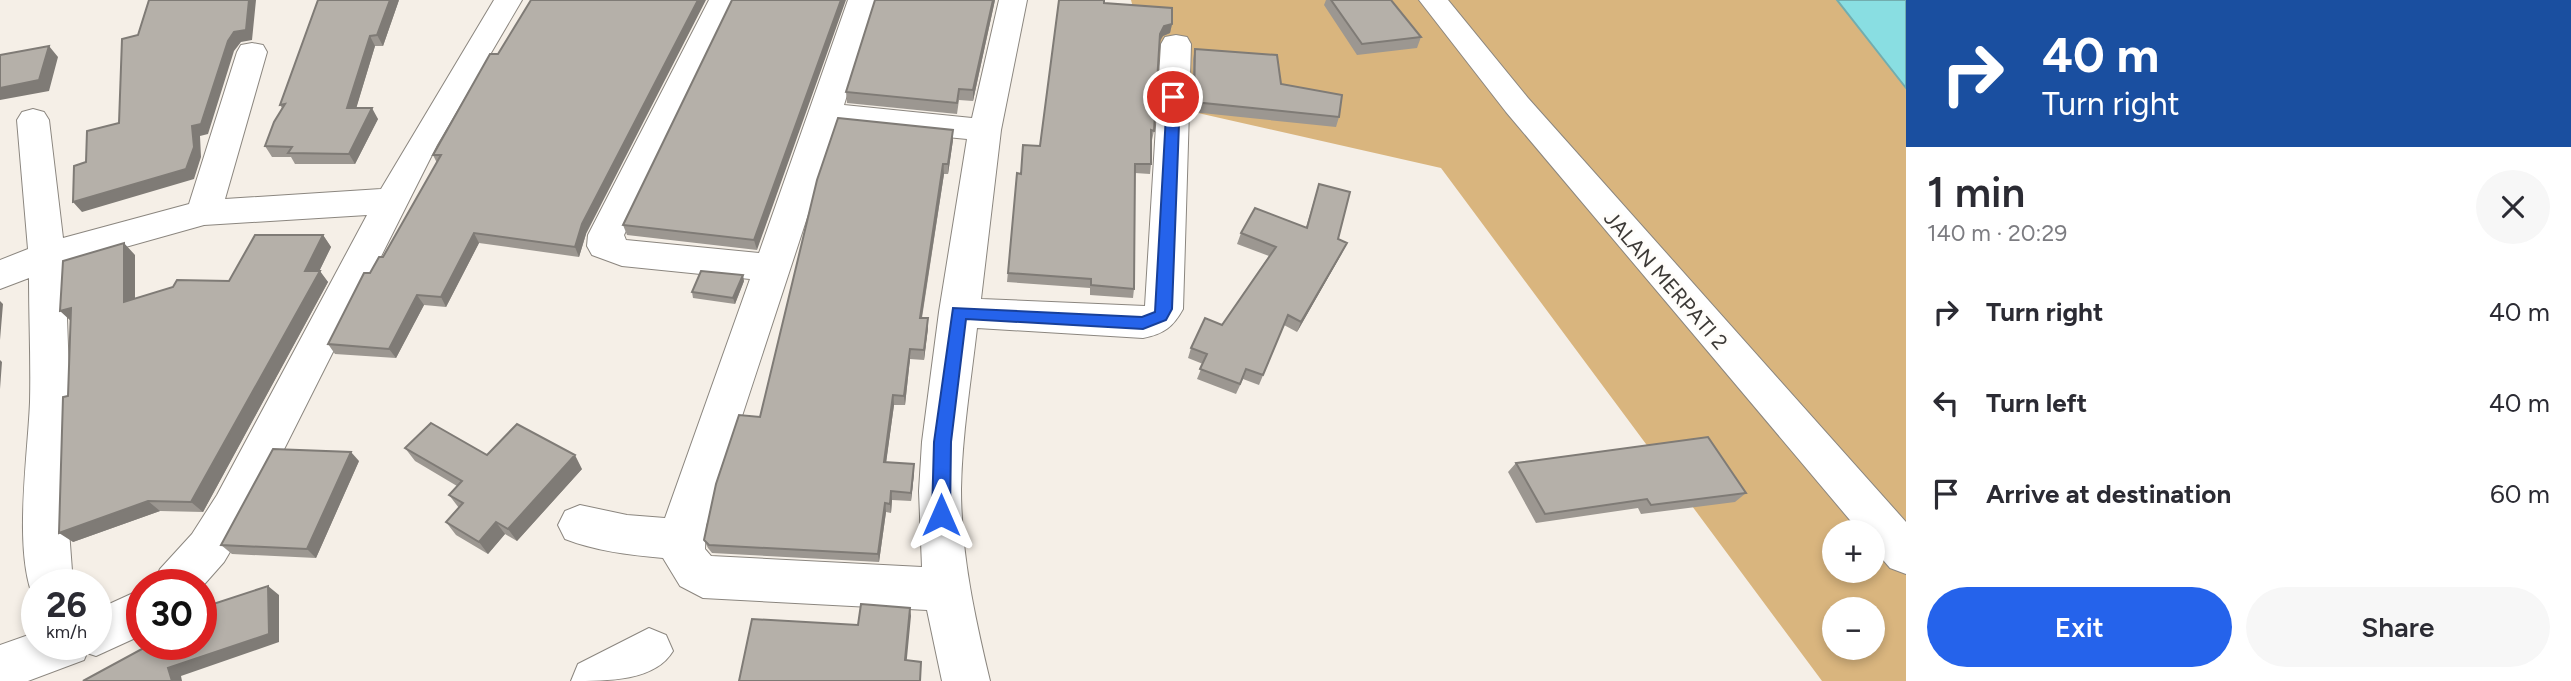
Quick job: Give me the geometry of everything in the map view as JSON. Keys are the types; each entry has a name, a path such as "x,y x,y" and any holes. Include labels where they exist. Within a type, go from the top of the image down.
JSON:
{"street":[{"path":"189,569 208,548 232,509 391,201 460,75 508,0"},
{"path":"723,0 604,241 608,249 622,253 773,268"},
{"path":"862,0 682,540 682,557 690,568 704,577 946,590"},
{"path":"967,681 946,590 940,491 943,442 958,312 985,130 1013,0"},
{"name":"JALAN MERPATI 2","path":"1433,0 1535,126 1906,554"},
{"path":"958,312 1143,323 1161,316 1164,309 1176,44"},
{"path":"204,213 252,52"},
{"path":"825,114 985,130"},
{"path":"33,120 47,256 50,400 46,517 49,569"},
{"path":"0,275 47,256 158,223 204,213 391,201"},
{"path":"580,525 682,540"},
{"path":"595,681 649,651"},
{"path":"0,668 29,660"}],"shaded area":[{"path":"1131,0 1873,0 1906,36 1906,681 1822,681 1441,168 1158,104"}],"water":[{"path":"1837,0 1906,0 1906,88"}],"building":[{"path":"149,0 249,0 246,30 234,32 228,41 201,124 192,126 194,147 186,169 73,202 74,166 86,162 87,131 119,123 122,39 138,35"},
{"path":"318,0 390,0 377,35 370,36 347,108 372,108 349,154 288,153 292,147 265,146 274,122 285,104 280,105"},
{"path":"531,0 698,0 582,224 575,247 474,233 441,297 417,295 389,349 328,344 364,273 370,273 379,257 383,257 441,155 433,155 490,54 498,54"},
{"path":"732,0 841,0 754,240 623,225"},
{"path":"875,0 993,0 973,90 959,89 957,103 846,92"},
{"path":"1059,0 1104,0 1104,3 1172,8 1172,24 1164,26 1160,34 1154,131 1151,130 1151,164 1135,164 1134,289 1091,285 1091,279 1008,273 1017,173 1021,174 1023,145 1040,146"},
{"path":"1331,0 1391,0 1421,37 1362,44"},
{"path":"49,46 39,80 0,88 0,55"},
{"path":"1195,49 1277,55 1281,84 1342,95 1339,117 1194,102"},
{"path":"838,118 953,130 948,164 943,164 920,318 928,318 924,350 910,349 904,396 893,395 884,462 914,464 911,493 891,491 890,504 885,503 878,554 709,545 704,540 716,484 739,415 760,417 817,180"},
{"path":"1319,184 1350,192 1338,239 1347,243 1301,322 1288,315 1263,375 1246,369 1240,384 1200,369 1207,354 1191,348 1205,318 1222,325 1276,247 1241,233 1255,208 1307,228"},
{"path":"255,235 323,235 305,271 320,271 191,502 148,501 59,533 63,397 68,396 71,308 60,311 63,261 124,243 124,302 173,287 177,280 229,281"},
{"path":"701,271 743,275 733,298 692,292"},
{"path":"431,423 487,455 517,424 575,455 508,529 496,522 479,542 446,522 463,503 449,495 462,481 405,448"},
{"path":"1708,437 1746,493 1651,505 1647,499 1545,514 1516,463"},
{"path":"273,449 351,452 307,549 221,545"},
{"path":"268,586 269,634 217,652 217,603"},
{"path":"861,604 910,608 905,660 921,662 920,681 739,681 752,619 858,625"},
{"path":"126,658 126,660 192,660 168,668 172,681 83,681"}],"route":[{"path":"941,515 943,442 958,312 1143,323 1157,320 1161,316 1164,309 1173,97"}]}
